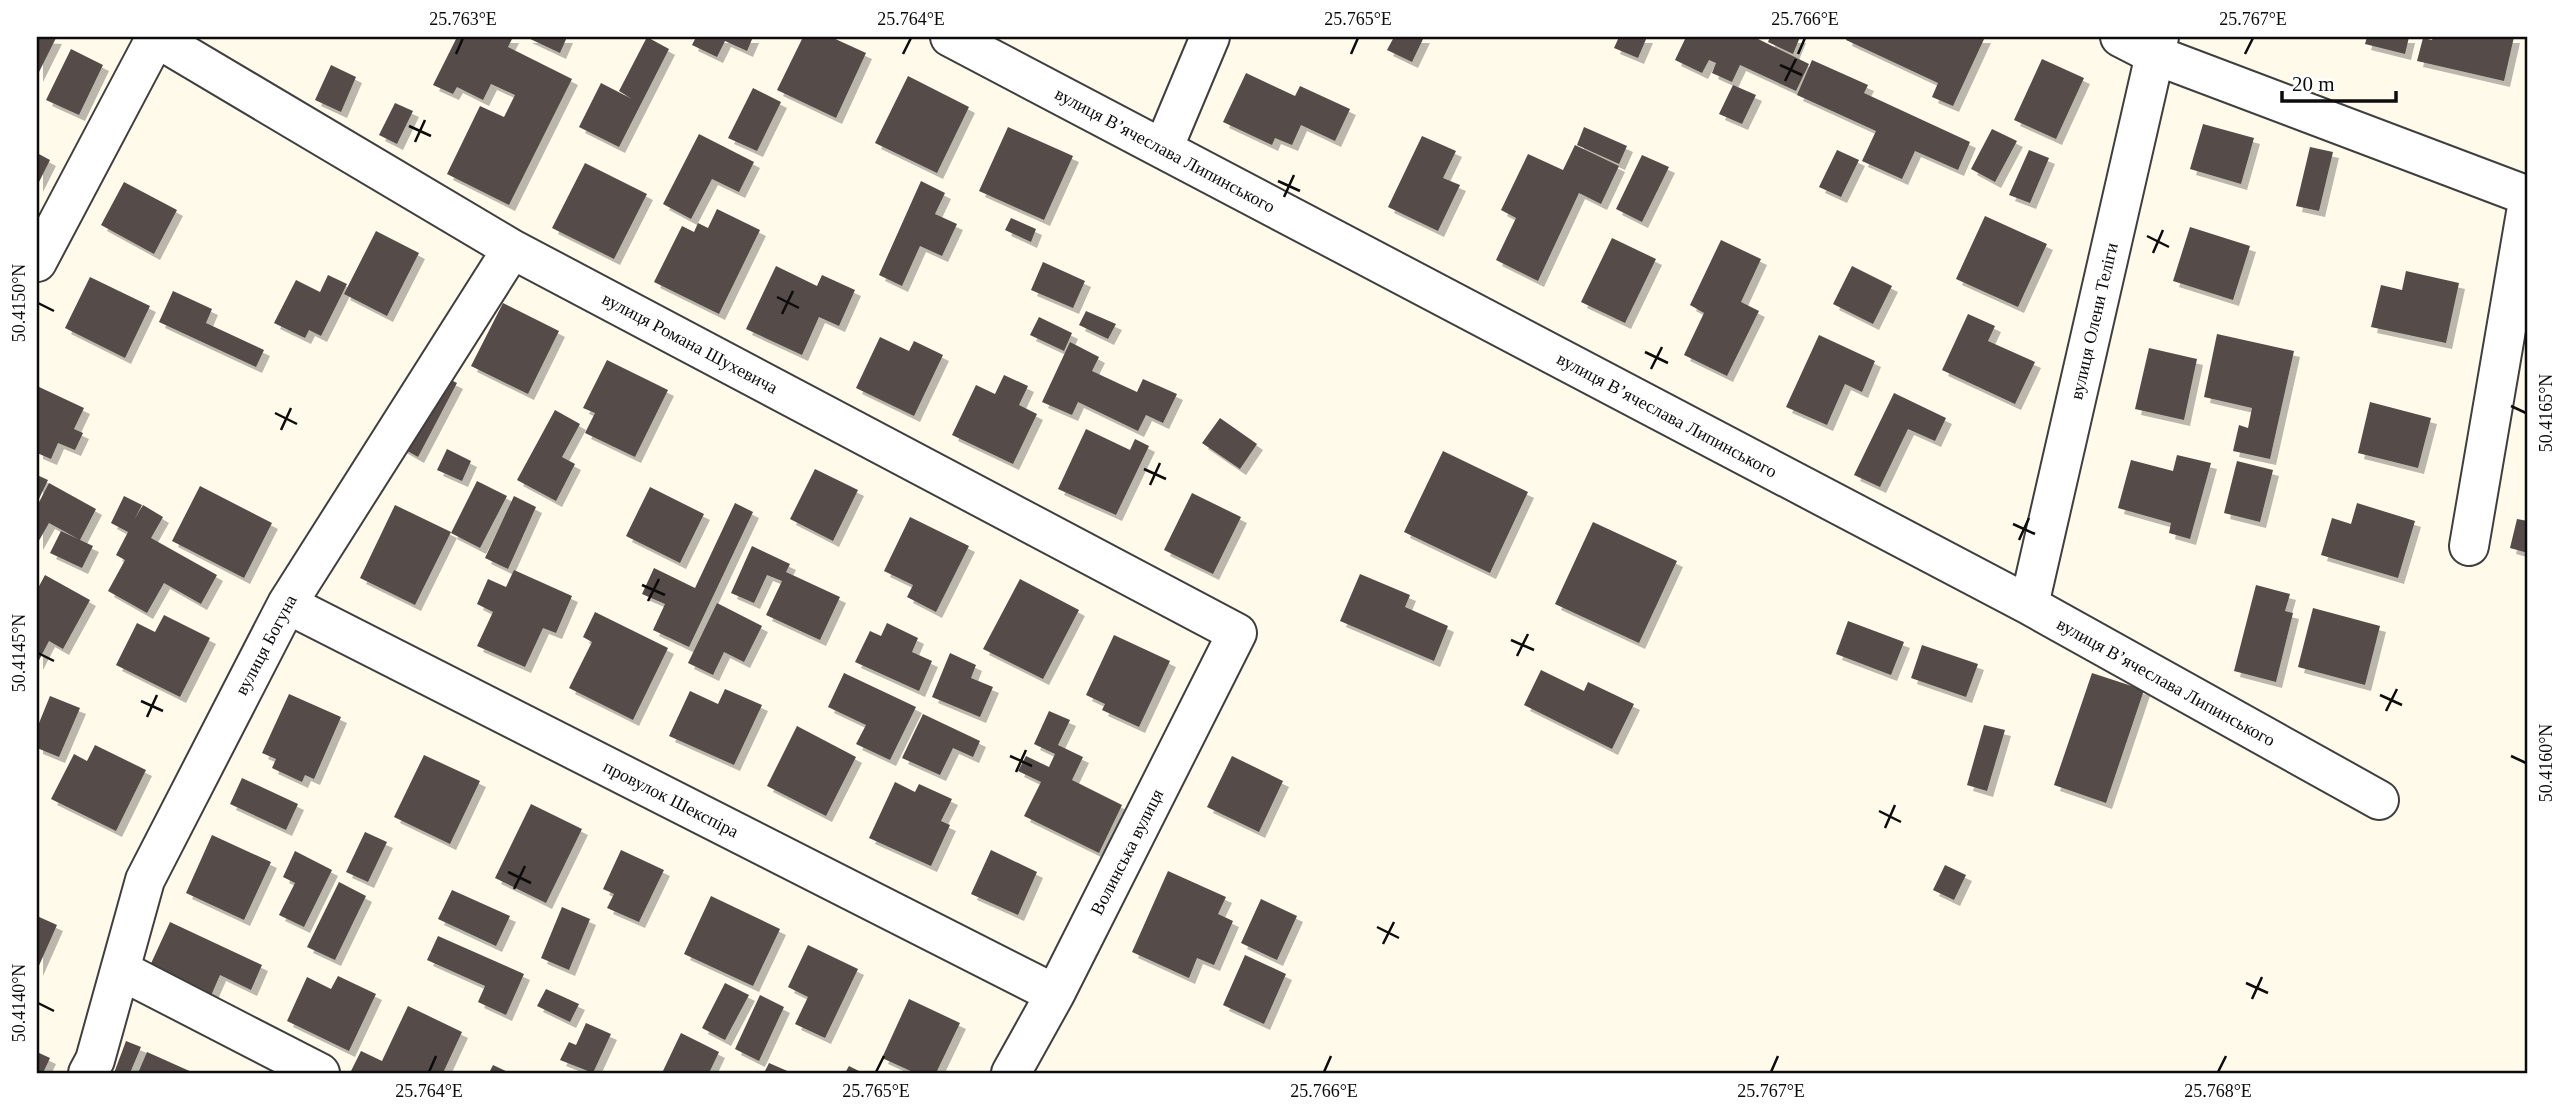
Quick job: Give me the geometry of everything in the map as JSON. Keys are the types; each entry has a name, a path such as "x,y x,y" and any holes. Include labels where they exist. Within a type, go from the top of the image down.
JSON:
{"street":[{"path":"37,262 155,37"},
{"name":"вулиця Романа Шухевича","path":"155,37 512,249 1235,631"},
{"name":"вулиця Вʼячеслава Липинського","path":"950,37 2029,605 2379,800"},
{"path":"1163,149 1210,37"},
{"path":"2120,37 2157,46 2528,198 2469,546"},
{"name":"вулиця Олени Теліги","path":"2029,605 2157,46"},
{"name":"вулиця Богуна","path":"88,1073 95,1060 145,880 287,604 512,249"},
{"name":"провулок Шекспіра","path":"287,604 1055,994"},
{"name":"Волинська вулиця","path":"1011,1073 1055,994 1237,634 1235,631"},
{"path":"120,970 320,1073"}],"building":[{"path":"37,37 56,38 37,76"},
{"path":"457,37 513,37 508,47 572,79 509,205 447,174 480,106 504,117 515,95 491,84 483,100 457,87 453,94 433,85"},
{"path":"526,37 567,37 560,53"},
{"path":"647,37 669,49 619,147 579,127 601,83 632,99 619,91"},
{"path":"696,37 753,37 747,51 725,41 717,57 692,45"},
{"path":"803,37 831,37 866,53 836,118 777,90"},
{"path":"1394,37 1424,37 1412,62 1387,50"},
{"path":"1619,37 1647,37 1638,58 1614,48"},
{"path":"1686,37 1754,37 1809,64 1796,91 1740,65 1732,82 1712,73 1716,63 1709,60 1702,73 1675,60"},
{"path":"1770,37 1800,37 1793,54 1768,42"},
{"path":"1847,37 1985,37 1953,106 1932,97 1938,83 1846,40"},
{"path":"2367,37 2409,37 2405,54 2365,44"},
{"path":"2433,37 2514,37 2504,81 2417,61 2423,38 2432,40"},
{"path":"71,49 103,65 79,115 46,100"},
{"path":"2042,59 2084,78 2056,139 2014,120"},
{"path":"1812,60 1868,85 1864,93 1970,142 1958,170 1915,151 1902,179 1862,161 1876,131 1797,95"},
{"path":"331,65 356,77 341,112 315,100"},
{"path":"1246,73 1295,96 1300,86 1350,109 1335,141 1301,125 1292,145 1275,138 1272,145 1223,122"},
{"path":"908,76 969,107 937,173 875,143"},
{"path":"1733,85 1756,95 1742,124 1719,114"},
{"path":"753,88 781,102 757,151 728,138"},
{"path":"395,103 413,111 397,144 379,135"},
{"path":"2203,124 2254,138 2241,184 2190,169"},
{"path":"1008,127 1073,156 1044,220 979,191"},
{"path":"1584,127 1627,146 1619,164 1577,145"},
{"path":"1992,129 2017,141 1995,182 1971,169"},
{"path":"699,134 754,162 739,192 712,179 691,219 663,204"},
{"path":"1422,136 1456,151 1443,178 1460,185 1438,231 1388,207"},
{"path":"1575,145 1619,166 1601,204 1579,193 1538,281 1496,260 1516,218 1501,210 1528,154 1563,170"},
{"path":"2310,147 2333,152 2319,211 2296,206"},
{"path":"1837,150 1859,160 1841,197 1819,187"},
{"path":"2029,150 2049,158 2030,203 2009,195"},
{"path":"37,153 50,160 37,186"},
{"path":"1642,155 1669,167 1642,222 1616,209"},
{"path":"585,163 647,194 614,259 552,228"},
{"path":"921,181 945,193 935,214 957,224 942,256 920,246 902,286 879,275"},
{"path":"124,182 177,210 154,254 101,225"},
{"path":"717,209 760,230 719,314 654,282 682,226 694,232 698,223 708,228"},
{"path":"1985,216 2047,244 2018,307 1956,279"},
{"path":"1011,218 1036,229 1031,242 1005,230"},
{"path":"2190,227 2250,246 2233,300 2173,281"},
{"path":"376,231 419,253 387,316 344,294"},
{"path":"1612,238 1656,259 1625,323 1581,302"},
{"path":"1721,240 1761,259 1741,302 1759,311 1727,376 1684,355 1704,313 1690,305"},
{"path":"1043,262 1085,281 1073,308 1031,290"},
{"path":"776,266 817,286 822,275 855,290 839,326 819,317 802,355 746,329"},
{"path":"1852,266 1892,286 1873,324 1833,304"},
{"path":"2406,271 2459,283 2446,343 2371,327 2381,285 2402,290"},
{"path":"328,275 347,284 321,336 309,330 305,338 274,323 296,280 320,292"},
{"path":"90,277 150,306 125,358 65,328"},
{"path":"173,291 212,309 206,323 264,350 256,367 159,322"},
{"path":"503,303 559,331 528,394 471,366"},
{"path":"1086,311 1116,324 1108,339 1079,325"},
{"path":"1968,314 1995,326 1988,341 2035,362 2015,404 1942,370"},
{"path":"1039,317 1072,333 1064,351 1030,335"},
{"path":"2217,334 2294,351 2270,459 2233,451 2239,425 2248,428 2252,408 2204,397"},
{"path":"1819,335 1875,361 1862,392 1845,384 1827,425 1786,407"},
{"path":"880,337 909,351 914,341 943,355 914,416 856,388"},
{"path":"1070,342 1099,357 1092,371 1137,392 1143,379 1177,394 1163,423 1146,415 1138,431 1078,402 1072,415 1042,402"},
{"path":"2149,348 2197,359 2184,420 2135,409"},
{"path":"607,360 668,390 635,457 585,433 595,413 583,408"},
{"path":"435,372 457,383 418,457 397,445"},
{"path":"1004,375 1028,386 1019,405 1037,414 1013,464 952,435 976,385 995,394"},
{"path":"37,386 84,408 74,429 83,433 75,450 58,443 51,459 37,453"},
{"path":"1894,393 1946,418 1935,441 1908,429 1880,487 1854,475"},
{"path":"2370,402 2431,418 2418,468 2358,453"},
{"path":"555,410 580,424 562,457 575,464 556,501 517,480"},
{"path":"1220,418 1257,444 1240,469 1202,443"},
{"path":"1086,429 1130,450 1135,439 1149,446 1116,515 1058,489"},
{"path":"447,449 471,461 462,481 437,470"},
{"path":"1443,451 1528,492 1490,573 1404,532"},
{"path":"2177,455 2211,463 2190,539 2169,533 2171,523 2118,508 2131,460 2173,471"},
{"path":"2237,461 2273,470 2260,522 2224,513"},
{"path":"815,469 858,490 833,541 790,519"},
{"path":"37,475 48,480 37,503"},
{"path":"477,481 507,496 480,548 451,533"},
{"path":"49,483 96,509 80,540 49,523 37,544 37,506"},
{"path":"200,486 272,523 244,578 172,541"},
{"path":"650,487 704,514 680,563 626,536"},
{"path":"1192,493 1241,517 1213,574 1164,550"},
{"path":"124,496 142,505 134,520 143,505 163,517 151,538 217,575 201,604 164,583 147,613 108,591 125,560 116,555 128,532 111,523"},
{"path":"514,496 536,507 508,569 485,558"},
{"path":"735,503 753,512 689,647 653,630 665,604 642,594 654,568 695,588"},
{"path":"2357,503 2415,521 2398,578 2321,555 2332,518 2351,524"},
{"path":"395,505 451,532 415,605 360,578"},
{"path":"910,517 969,546 936,612 907,597 913,585 884,571"},
{"path":"2517,519 2528,521 2528,553 2510,548"},
{"path":"1593,522 1677,561 1639,643 1555,604"},
{"path":"61,531 93,546 82,568 50,553"},
{"path":"752,546 790,564 786,572 840,597 820,640 766,615 782,581 767,575 754,603 731,593"},
{"path":"514,570 572,596 556,633 543,628 525,667 477,646 493,612 477,604 488,579 506,587"},
{"path":"1360,574 1410,595 1405,607 1448,626 1434,661 1340,621"},
{"path":"45,575 90,600 63,649 49,641 37,664 37,590"},
{"path":"1020,579 1079,610 1043,679 983,649"},
{"path":"2256,585 2290,594 2285,611 2293,613 2276,682 2234,671"},
{"path":"717,603 762,626 744,662 724,652 713,675 688,663"},
{"path":"2313,608 2380,626 2365,685 2298,667"},
{"path":"595,612 668,648 633,720 569,688 592,642 583,637"},
{"path":"164,615 210,638 180,697 116,665 137,623 155,632"},
{"path":"1848,621 1904,642 1891,675 1836,654"},
{"path":"887,623 918,638 912,652 932,661 919,691 855,662 870,631 881,636"},
{"path":"1114,635 1170,661 1139,727 1102,710 1105,704 1086,695"},
{"path":"1922,645 1978,664 1966,697 1911,678"},
{"path":"950,653 976,665 971,678 993,687 980,717 932,697"},
{"path":"1541,670 1584,691 1588,682 1634,704 1612,749 1524,705"},
{"path":"844,673 916,707 890,760 856,744 866,725 828,707"},
{"path":"2092,673 2144,690 2106,803 2054,785"},
{"path":"725,689 762,705 734,765 669,736 690,691 718,704"},
{"path":"289,694 341,717 314,779 305,775 302,782 272,768 276,759 262,753"},
{"path":"50,696 80,708 59,757 37,748 37,728"},
{"path":"1049,711 1070,720 1058,745 1083,757 1072,780 1122,805 1099,853 1024,816 1041,782 1018,771 1026,756 1049,767 1055,754 1034,744"},
{"path":"923,714 980,741 973,757 953,748 940,775 902,758"},
{"path":"1984,725 2005,730 1987,791 1967,785"},
{"path":"797,726 856,757 826,816 767,786"},
{"path":"95,745 146,770 116,831 51,799 74,754 87,761"},
{"path":"424,755 480,781 450,844 394,817"},
{"path":"1232,756 1283,781 1259,832 1207,807"},
{"path":"242,778 298,804 286,830 230,804"},
{"path":"895,782 915,792 919,784 952,799 941,821 950,825 931,866 869,838"},
{"path":"531,804 582,829 546,903 495,878"},
{"path":"365,832 387,842 368,882 346,872"},
{"path":"212,835 271,862 244,920 186,893"},
{"path":"621,850 664,870 639,922 607,908 614,894 603,889"},
{"path":"991,850 1037,872 1018,915 971,894"},
{"path":"295,851 332,870 304,927 279,915 295,883 283,877"},
{"path":"1945,865 1966,875 1954,900 1933,890"},
{"path":"1168,871 1226,897 1218,914 1233,921 1214,965 1197,958 1189,978 1132,952"},
{"path":"339,882 366,896 335,960 307,947"},
{"path":"452,890 510,916 496,946 438,919"},
{"path":"711,896 780,929 753,986 684,954"},
{"path":"1261,899 1297,916 1277,960 1241,943"},
{"path":"562,907 590,919 569,970 541,958"},
{"path":"37,916 57,925 37,970"},
{"path":"170,922 262,965 251,990 220,975 210,998 148,970"},
{"path":"438,936 524,974 506,1015 478,1002 485,986 427,960"},
{"path":"808,945 858,969 825,1038 795,1024 808,997 788,987"},
{"path":"1245,955 1286,974 1264,1024 1223,1005"},
{"path":"338,976 376,994 349,1051 287,1021 307,977 331,989"},
{"path":"725,983 749,995 725,1040 702,1028"},
{"path":"546,989 579,1004 570,1022 537,1006"},
{"path":"760,995 784,1007 759,1061 735,1049"},
{"path":"909,999 960,1023 936,1073 915,1073 882,1058"},
{"path":"408,1006 462,1032 443,1073 350,1073 361,1051 382,1061"},
{"path":"586,1023 611,1034 593,1073 560,1060 569,1042 576,1045"},
{"path":"681,1033 719,1052 709,1073 662,1073"},
{"path":"126,1041 141,1047 130,1073 114,1073"},
{"path":"37,1052 50,1058 43,1073 37,1073"},
{"path":"147,1052 194,1073 138,1073"},
{"path":"769,1063 792,1073 764,1073"},
{"path":"493,1065 510,1073 489,1073"},
{"path":"849,1066 863,1073 845,1073"}]}
